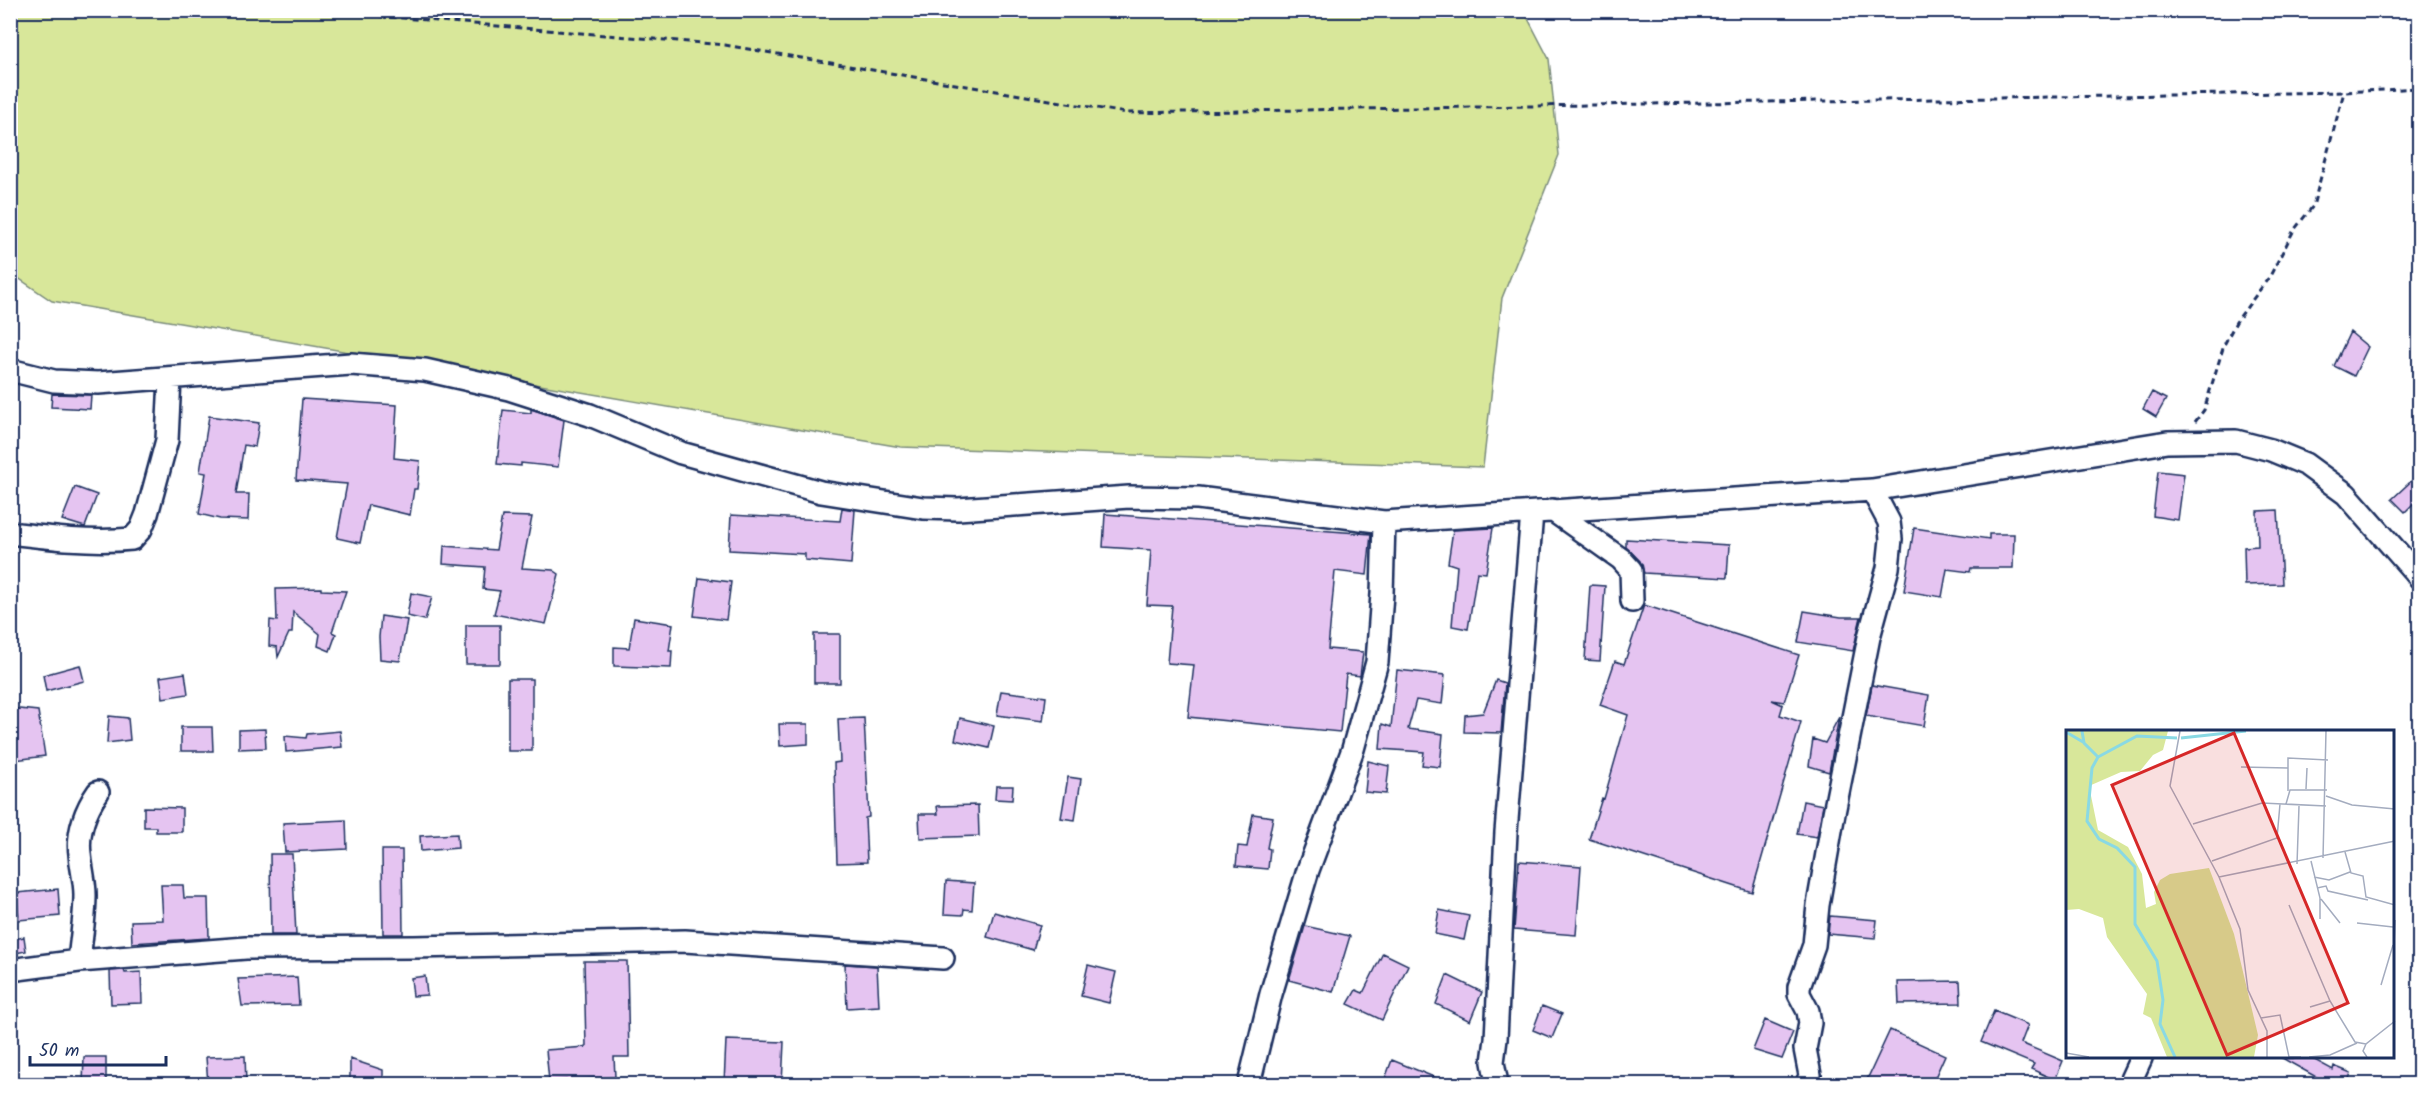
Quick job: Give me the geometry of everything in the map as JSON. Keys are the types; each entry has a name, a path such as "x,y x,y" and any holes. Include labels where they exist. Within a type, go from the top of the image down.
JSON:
{"street":[{"path":"10,370 54,381 98,383 351,364 425,370 519,392 590,415 681,453 821,492 923,508 958,509 1129,497 1198,498 1384,522 1872,490 2167,442 2236,441 2271,450 2305,464 2346,494 2420,578"},
{"path":"10,533 58,539 132,538 141,529 147,514 167,440 170,378"},
{"path":"1807,1084 1810,1076 1805,1049 1810,1023 1808,1011 1799,994 1799,987 1814,945 1818,905 1834,813 1865,656 1888,568 1891,539 1889,522 1872,490"},
{"path":"1542,512 1626,565 1631,570 1632,601"},
{"path":"1497,1084 1493,1062 1503,879 1542,512"},
{"path":"1249,1084 1274,983 1308,870 1353,749 1377,662 1384,522"},
{"path":"79,961 85,898 85,879 79,852 80,837 88,808 98,792"},
{"path":"10,970 79,961 246,948 685,941 942,958"},
{"path":"2129,1084 2141,1059"}],"path":[{"path":"306,10 725,45 1126,113 2344,92 2420,88"},
{"path":"2167,442 2195,421 2204,410 2224,345 2236,322 2270,276 2294,230 2313,206 2344,92"}],"green space":[{"path":"10,11 1524,11 1549,59 1559,155 1502,298 1483,467 901,447 52,301 11,273"}],"building":[{"path":"2350,332 2368,347 2354,376 2334,366"},
{"path":"2152,392 2166,399 2156,417 2143,409"},
{"path":"52,394 91,395 90,409 51,407"},
{"path":"302,399 397,405 394,458 420,461 417,489 414,489 410,515 368,505 360,543 337,538 347,484 296,480"},
{"path":"531,409 564,420 558,467 521,463 521,466 497,464 503,410 531,413"},
{"path":"209,416 259,423 255,447 244,445 236,494 249,494 248,520 220,519 199,514 206,473 200,472"},
{"path":"2158,471 2184,474 2178,520 2153,516"},
{"path":"2420,473 2420,497 2405,512 2392,499"},
{"path":"75,487 97,495 85,527 62,520"},
{"path":"842,508 855,510 851,564 805,560 805,554 729,550 731,515 840,521"},
{"path":"2278,510 2282,584 2245,585 2244,547 2258,546 2257,511"},
{"path":"1105,514 1371,534 1367,575 1335,571 1328,649 1363,652 1360,676 1346,674 1340,732 1188,717 1194,665 1167,663 1172,606 1147,605 1151,550 1103,547"},
{"path":"502,516 532,517 522,568 553,570 559,574 546,624 494,614 500,591 483,589 485,567 443,564 444,546 496,550"},
{"path":"1493,528 1486,573 1477,572 1468,629 1452,626 1457,566 1448,563 1453,530"},
{"path":"1914,528 1989,539 1989,534 2014,534 2013,568 1971,568 1970,572 1947,569 1942,597 1904,591"},
{"path":"1626,539 1729,545 1727,578 1644,573 1640,561 1626,547"},
{"path":"699,578 731,582 726,620 694,616"},
{"path":"1590,585 1605,586 1600,661 1585,660"},
{"path":"321,588 321,590 346,591 332,632 336,634 330,651 318,646 320,634 293,612 292,633 289,633 278,657 277,647 269,646 270,620 277,621 276,589"},
{"path":"411,593 432,597 425,620 407,616"},
{"path":"1644,605 1799,655 1784,702 1772,700 1783,705 1780,715 1801,722 1752,892 1589,839 1602,798 1604,799 1628,715 1600,705 1615,661 1624,664"},
{"path":"1804,611 1841,617 1861,617 1853,651 1798,642"},
{"path":"381,616 407,620 400,661 380,659"},
{"path":"634,618 673,624 669,651 672,651 671,668 614,666 614,647 629,648"},
{"path":"466,625 500,625 500,664 466,664"},
{"path":"814,634 840,634 840,683 814,683"},
{"path":"80,665 84,681 46,691 43,675"},
{"path":"1397,670 1445,675 1442,704 1416,700 1408,729 1443,734 1440,767 1422,765 1424,752 1380,749 1382,724 1391,727"},
{"path":"185,673 188,694 163,698 160,677"},
{"path":"508,679 532,679 532,751 508,751"},
{"path":"1496,680 1505,683 1501,733 1464,732 1465,715 1483,713"},
{"path":"1872,685 1929,695 1924,726 1866,716"},
{"path":"1001,691 1046,697 1043,721 997,715"},
{"path":"10,708 38,711 45,756 15,760"},
{"path":"109,716 128,718 130,740 107,743"},
{"path":"1839,717 1829,772 1809,766 1813,739 1825,743"},
{"path":"864,718 869,817 865,818 867,862 837,863 834,763 840,762 838,719"},
{"path":"960,718 994,726 989,748 955,740"},
{"path":"779,724 808,724 808,744 780,746"},
{"path":"181,727 212,727 213,751 181,751"},
{"path":"265,729 266,748 239,749 239,730"},
{"path":"340,731 342,747 286,752 285,736 306,738 307,734"},
{"path":"1368,761 1389,766 1386,794 1365,792"},
{"path":"1068,777 1081,779 1075,820 1061,818"},
{"path":"996,786 1013,786 1012,800 995,799"},
{"path":"1803,801 1823,805 1817,837 1797,834"},
{"path":"978,805 979,836 920,838 919,814 938,814 937,806"},
{"path":"144,807 182,808 182,832 156,832 156,827 144,827"},
{"path":"1253,814 1273,817 1267,848 1270,849 1268,869 1236,866 1238,846 1247,847"},
{"path":"346,820 347,849 285,852 283,823"},
{"path":"457,834 458,848 421,851 420,836"},
{"path":"382,850 402,850 403,934 383,934"},
{"path":"270,854 292,854 296,935 271,935"},
{"path":"1519,861 1581,866 1576,935 1514,930"},
{"path":"946,881 974,883 972,910 964,909 963,915 944,914"},
{"path":"161,885 183,885 184,898 208,898 209,938 132,943 131,921 163,920"},
{"path":"58,889 60,916 19,920 17,893"},
{"path":"1439,910 1469,916 1464,940 1435,934"},
{"path":"994,912 1040,925 1033,950 987,937"},
{"path":"1830,916 1877,920 1875,938 1828,934"},
{"path":"1305,926 1350,936 1333,992 1289,980"},
{"path":"24,937 26,951 10,954 10,940"},
{"path":"1383,953 1408,965 1382,1020 1348,1004 1356,990 1363,993"},
{"path":"584,961 627,961 629,1057 614,1057 615,1077 549,1081 546,1050 586,1047"},
{"path":"845,964 877,966 879,1006 847,1008"},
{"path":"1088,965 1116,972 1109,1003 1081,996"},
{"path":"124,970 125,973 141,972 142,1003 111,1004 110,971"},
{"path":"1447,975 1482,992 1470,1021 1436,1004"},
{"path":"425,976 427,995 413,996 411,978"},
{"path":"297,977 299,1005 242,1006 238,979"},
{"path":"1960,981 1961,1003 1899,1004 1898,982"},
{"path":"1542,1006 1562,1014 1552,1038 1533,1030"},
{"path":"1994,1011 2028,1025 2021,1043 2063,1061 2055,1080 2031,1069 2034,1064 1981,1042"},
{"path":"1765,1020 1793,1032 1782,1059 1753,1050"},
{"path":"1890,1030 1945,1055 1932,1084 1865,1084"},
{"path":"726,1040 784,1042 782,1084 724,1084"},
{"path":"245,1056 246,1084 208,1084 206,1057"},
{"path":"84,1057 106,1057 106,1084 83,1084"},
{"path":"350,1059 383,1070 383,1084 350,1084"},
{"path":"2284,1059 2313,1059 2333,1070 2334,1066 2351,1073 2349,1079 2359,1084 2327,1083"},
{"path":"1392,1060 1451,1084 1383,1084"}]}
